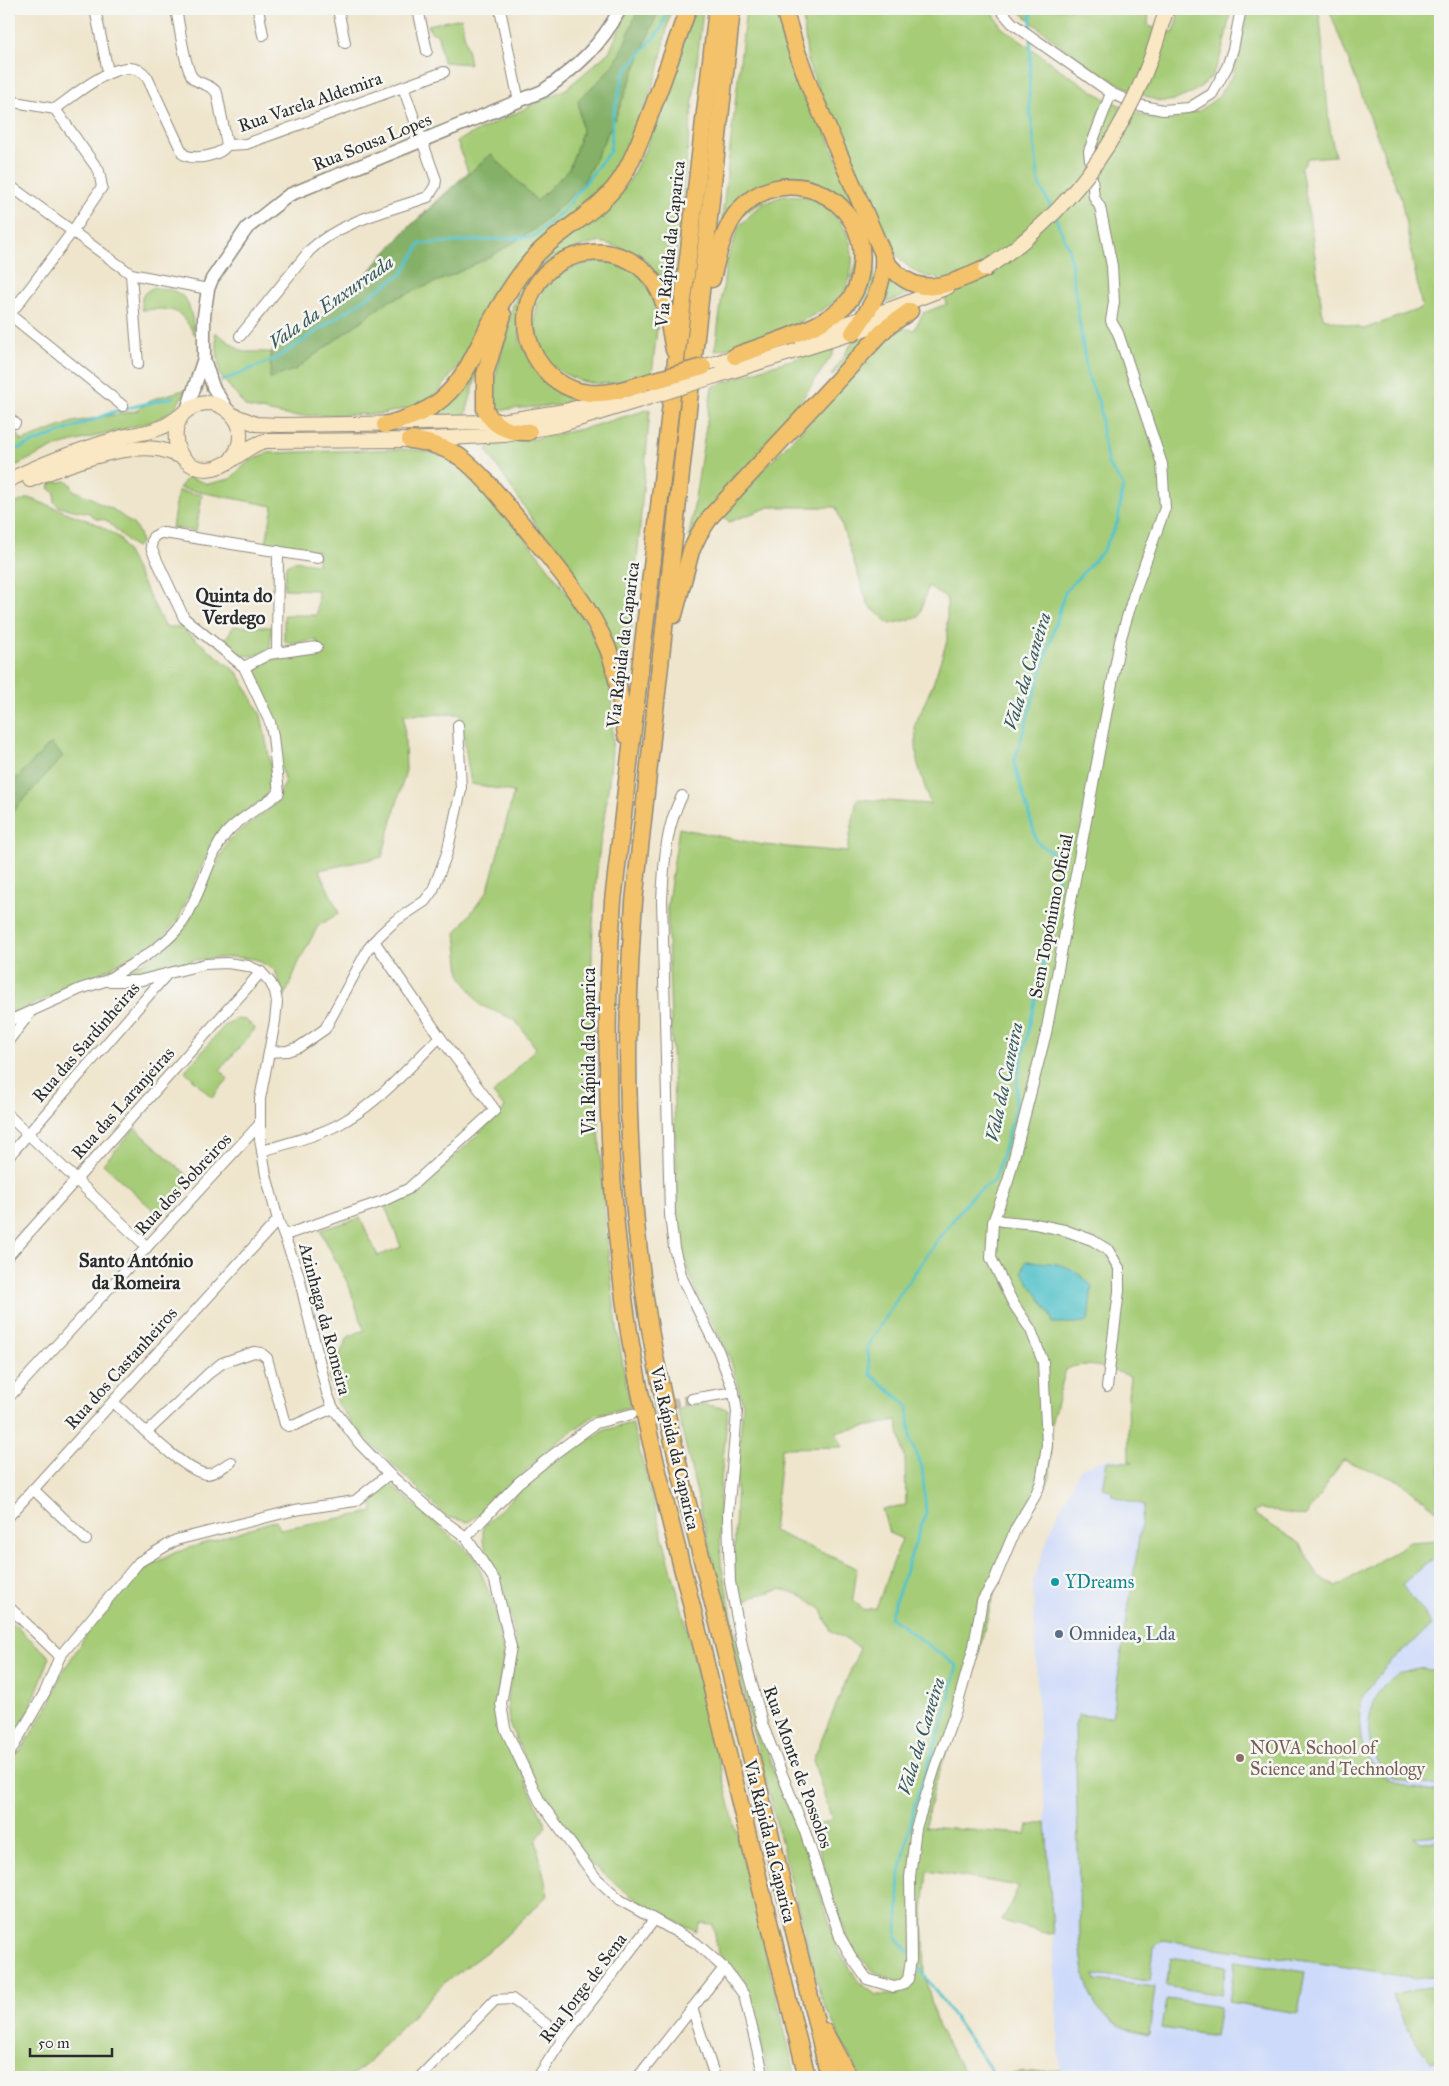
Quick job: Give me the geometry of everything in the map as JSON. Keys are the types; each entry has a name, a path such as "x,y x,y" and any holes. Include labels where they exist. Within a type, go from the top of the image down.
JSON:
{"highway":[{"path":"529,432 509,430 494,422 487,414 484,404 485,374 512,287 516,278 538,253 559,234 587,214 609,194 623,176 635,152 688,9"},
{"name":"Via Rápida da Caparica","path":"717,9 613,901 608,976 607,1102 612,1183 625,1301 644,1415 807,2077"},
{"name":"Via Rápida da Caparica","path":"732,9 697,342 642,815 628,977 628,1102 638,1243 646,1301 668,1417 829,2077"},
{"path":"784,9 811,90 883,255 893,270 903,279 928,288 950,284 985,269"},
{"path":"697,342 716,260 735,215 758,196 768,191 784,187 817,190 830,198 850,216 861,244 860,275 855,291 842,308 817,325 734,361"},
{"path":"677,364 664,303 659,290 651,278 632,262 619,256 604,252 581,253 565,259 542,277 528,301 526,325 529,345 545,371 566,386 589,393 651,388 703,367"},
{"path":"853,333 880,290 884,271 883,255"},
{"path":"386,425 412,418 436,404 459,380 475,356 490,324 512,287"},
{"path":"660,668 691,551 711,516 886,328 910,311"},
{"path":"410,440 443,448 458,456 474,469 489,484 554,563 607,647 617,674 629,754"},
{"path":"814,2013 849,2077"}],"main road":[{"path":"9,480 77,450 158,429 196,405 211,403 262,425 386,425 494,422 565,411 651,388 719,375 734,361 853,333 910,311 938,299 1018,246 1078,188 1099,161 1116,134 1139,90 1151,59 1164,13"},
{"path":"703,367 772,355 848,329 863,318 918,300 985,269"},
{"path":"9,489 81,460 120,452 155,448 182,457 192,465 203,469 215,468 251,446 274,440 410,440 477,437 529,432 567,423 651,388"},
{"path":"182,457 177,447 175,436 177,424 185,412"},
{"path":"231,413 238,426 240,438 238,449 231,459"}],"street":[{"path":"95,9 108,72"},
{"path":"56,109 108,72 135,68 144,73 179,147 187,156 197,158 218,152 227,144 217,92 212,87 196,80 189,72 176,9"},
{"path":"258,9 263,35"},
{"path":"338,9 345,43"},
{"path":"418,9 427,51"},
{"path":"500,9 519,102"},
{"name":"Rua Sousa Lopes","path":"231,413 213,387 204,358 204,316 208,289 212,279 247,228 289,195 543,91 581,62 597,45 620,9"},
{"path":"1000,9 1012,24 1111,93 1138,105 1163,110 1189,108 1212,94 1227,67 1233,49 1241,9"},
{"name":"Rua Varela Aldemira","path":"227,144 246,144 444,72"},
{"name":"Rua Varela Aldemira","path":"240,336 310,250 323,238 350,225 428,197 435,186 436,180 403,87"},
{"name":"Sem Topónimo Oficial","path":"894,1987 902,1985 908,1979 911,1960 910,1877 916,1828 935,1767 956,1710 974,1646 982,1601 994,1581 1016,1528 1041,1482 1047,1445 1043,1362 1031,1330 1013,1303 991,1258 995,1218 1008,1181 1046,1033 1120,641 1134,594 1165,508 1162,464 1121,342 1111,321 1114,302 1112,266 1100,207 1094,197 1089,151 1111,93"},
{"path":"9,100 56,109 99,171 102,181 100,193 9,315 123,406"},
{"path":"9,185 131,274 208,289"},
{"path":"131,274 138,364"},
{"name":"Rua Sousa Lopes","path":"185,412 204,358"},
{"path":"9,1021 80,989 105,981 168,938 182,924 194,904 218,848 229,831 278,793 270,722 244,667 184,618 150,546 153,537 164,533 318,558"},
{"path":"277,653 278,551"},
{"path":"244,667 261,658 277,653 317,647"},
{"path":"269,1052 288,1051 299,1047 325,1029 352,976 374,941 395,921 425,901 433,890 447,853 461,790 458,725"},
{"name":"Rua Monte de Possolos","path":"682,796 677,806 666,852 662,900 670,1215 674,1248 682,1278 718,1350 734,1392 737,1412 728,1514 730,1582 743,1650 763,1726 805,1832 840,1937 867,1979 894,1987"},
{"path":"285,1235 383,1201 408,1189 495,1110 440,1037 374,941"},
{"path":"105,981 138,981 205,964 227,963 248,966 260,972"},
{"name":"Azinhaga da Romeira","path":"260,972 270,982 275,991 277,1002 260,1099 262,1151 266,1175 278,1220 298,1272 327,1393 333,1408 359,1443 388,1474 441,1519 466,1537 494,1581 512,1647 501,1704 505,1728 540,1802 596,1878 620,1900 696,1943 724,1968 744,1995 764,2077"},
{"name":"Rua das Laranjeiras","path":"9,1255 260,972"},
{"name":"Rua das Sardinheiras","path":"9,1156 168,973"},
{"path":"9,1040 32,1011"},
{"path":"262,1151 308,1136 347,1120 365,1108 394,1083 440,1037"},
{"path":"9,1116 147,1247"},
{"name":"Rua dos Sobreiros","path":"9,1397 260,1125"},
{"path":"995,1218 1002,1221 1035,1224 1064,1230 1092,1240 1108,1250 1119,1268 1119,1291 1107,1387"},
{"name":"Rua dos Castanheiros","path":"9,1516 278,1220"},
{"path":"147,1432 215,1368 222,1363 254,1352 261,1353 267,1358 285,1424 288,1426 295,1425 333,1408"},
{"path":"692,1400 734,1392"},
{"path":"113,1402 186,1466 199,1472 212,1473 231,1462"},
{"path":"466,1537 518,1483 554,1454 596,1424 632,1414"},
{"path":"9,1754 44,1695 60,1656 139,1562 176,1540 295,1510 355,1501 388,1474"},
{"path":"33,1489 86,1540"},
{"path":"9,1607 60,1656"},
{"name":"Rua Jorge de Sena","path":"538,2077 564,2037 654,1920"},
{"path":"638,2077 724,1968"},
{"path":"420,2077 495,2000 512,1999 564,2037"},
{"path":"692,2008 714,2077"}],"shaded area":[{"name":"NOVA School of Science and Technology","path":"1110,1458 1142,1463 1336,1587 1410,1542 1440,1540 1440,2077 1139,2077 1060,2070 1049,1862 1039,1737 1033,1581 1053,1524 1081,1468"}],"green space":[{"path":"629,9 671,9 658,72 625,156 598,194 567,220 518,267 489,305 460,364 430,403 382,414 290,416 246,407 220,375 215,332 243,352 271,352 349,294 407,229 468,172 457,141 566,89 609,52"},
{"path":"638,9 659,9 617,114 582,186 535,229 490,257 446,278 387,302 296,369 270,379 271,352 349,294 407,229 491,154 537,201 569,169 582,132 578,100 603,77 620,55"},
{"path":"694,9 703,9 671,300 661,278 648,265 625,249 601,242 575,248 546,264 527,282 518,309 520,341 535,367 575,397 561,405 497,410 490,400 513,305 523,282 539,262 560,242 599,213 628,183 645,150"},
{"path":"746,9 778,9 872,249 875,270 874,280 867,298 853,312 840,319 865,234 796,181 721,227"},
{"path":"802,9 991,9 1001,27 1104,98 1142,115 1165,120 1199,111 1217,98 1233,75 1249,9 1318,9 1329,123 1335,156 1308,158 1301,168 1323,318 1364,329 1422,308 1401,199 1329,9 1427,9 1440,15 1440,1513 1400,1481 1343,1460 1306,1516 1261,1509 1252,1513 1301,1544 1318,1576 1336,1587 1410,1542 1440,1540 1440,1553 1402,1584 1432,1625 1396,1658 1371,1685 1362,1702 1360,1728 1368,1758 1376,1769 1397,1783 1440,1793 1440,1835 1414,1837 1421,1842 1440,1841 1440,1976 1414,1979 1373,1971 1163,1940 1154,1947 1150,1981 1095,1974 1096,1980 1155,1987 1149,2035 1130,2030 1114,2022 1094,2002 1083,1968 1080,1941 1075,1724 1079,1715 1112,1717 1144,1505 1118,1498 1112,1495 1111,1490 1102,1488 1107,1461 1133,1462 1129,1461 1128,1394 1130,1376 1098,1366 1074,1366 1066,1369 1051,1424 1050,1478 1018,1530 995,1589 972,1676 934,1788 925,1827 1026,1834 1028,1826 1046,1822 1053,1935 1002,1921 1019,1886 927,1871 923,1911 925,1975 937,2025 966,2077 859,2077 821,1998 753,1731 677,1409 702,1404 728,1409 719,1501 721,1563 738,1645 775,1776 808,1855 838,1949 858,1981 876,1995 898,1995 894,1980 873,1971 851,1948 828,1885 814,1826 832,1820 813,1760 860,1648 830,1630 822,1610 806,1598 781,1589 758,1595 745,1601 740,1607 735,1586 734,1565 737,1472 743,1404 730,1358 696,1291 679,1246 667,908 679,828 763,845 847,852 857,799 930,804 917,761 915,725 933,684 947,641 947,599 928,586 919,617 890,624 868,605 836,507 769,507 729,522 721,513 900,328 914,330 923,313 947,304 938,278 923,275 910,268 889,247 808,64","holes":["897,1421 905,1460 906,1505 882,1509 889,1533 902,1539 876,1608 863,1610 853,1599 857,1568 773,1531 782,1448 843,1447 836,1432"]},
{"path":"1017,9 1149,9 1148,26 1174,33 1179,9 1231,9 1222,52 1212,75 1203,85 1189,94 1166,101 1150,98 1105,76 1060,45"},
{"path":"461,18 470,64 443,62 438,35 431,32 428,25"},
{"path":"784,195 810,198 821,204 831,212 846,231 850,242 852,266 846,289 835,300 804,320 766,336 715,351 726,264 739,226 761,205"},
{"path":"596,261 620,263 639,274 656,300 658,319 652,374 614,383 599,384 585,382 573,378 556,368 541,351 535,329 535,318 540,296 545,287 563,273"},
{"path":"889,275 913,289 913,293 880,305"},
{"path":"153,288 174,291 186,300 191,314 194,334 184,319 174,311 160,309 142,310 143,296"},
{"path":"869,335 832,376 854,340"},
{"path":"830,349 833,350 833,354 779,432 689,538 712,387 770,366"},
{"path":"483,353 465,417 430,417 451,400"},
{"path":"187,389 175,408 155,421 54,447 9,469 9,425 22,441 73,422 136,411 153,399"},
{"path":"650,409 627,676 619,657 554,552 487,451 491,443 534,439 586,428"},
{"path":"402,449 432,453 456,465 478,484 527,541 565,590 596,643 603,660 609,684 612,710 611,764 594,902 592,998 600,1152 608,1255 614,1306 631,1407 595,1415 548,1449 485,1511 468,1522 447,1517 356,1429 337,1403 329,1378 348,1337 364,1330 349,1286 320,1230 360,1218 378,1256 401,1247 385,1206 415,1195 505,1108 493,1094 536,1048 515,1020 480,1005 460,974 456,933 488,890 514,792 471,784 460,714 404,715 406,770 382,857 319,870 339,913 318,926 299,962 284,998 275,970 255,959 232,957 195,960 164,970 133,975 131,968 159,953 185,929 229,839 270,809 285,784 268,708 255,677 258,667 271,660 317,652 317,640 291,644 286,642 284,638 284,615 317,615 318,590 284,589 286,565 294,561 318,564 318,551 266,543 273,506 179,488 188,477 208,484 230,479 248,462 267,453"},
{"path":"66,481 71,484 73,490 111,508 134,525 139,533 141,543 136,547 131,544 106,520 96,519 89,513 59,507 54,502 55,493 49,488 51,483"},
{"path":"178,491 202,495 196,531 172,528"},
{"path":"29,498 97,524 120,538 165,627 180,627 238,673 261,715 270,761 272,787 262,801 228,824 211,846 178,920 160,940 73,987 9,1015 9,506"},
{"path":"234,626 272,627 270,647 264,652 251,656 234,651 223,642"},
{"path":"51,743 63,756 9,816 9,786"},
{"path":"237,1019 246,1020 255,1029 220,1070 228,1079 212,1098 185,1071 226,1024"},
{"path":"135,1128 192,1180 160,1216 103,1164"},
{"path":"632,1423 681,1605 796,2077 768,2077 755,2013 743,1978 718,1953 713,1924 700,1923 696,1932 631,1896 589,1862 542,1794 509,1724 507,1699 515,1660 514,1630 502,1584 483,1541 483,1527 536,1474 605,1430"},
{"path":"389,1483 475,1557 496,1611 504,1657 494,1713 546,1825 536,1841 548,1895 497,1944 443,1984 363,2067 349,2077 9,2077 9,1761 21,1750 50,1703 61,1675 96,1619 144,1569 174,1553 276,1520 280,1529 373,1512 371,1496"},
{"path":"9,1620 50,1657 29,1711 9,1743"},
{"path":"1418,1668 1440,1672 1440,1786 1420,1784 1392,1777 1379,1763 1369,1737 1372,1709 1377,1696 1385,1684 1398,1674"},
{"path":"1171,1957 1226,1966 1221,1995 1166,1986"},
{"path":"1235,1961 1305,1972 1298,2013 1229,2002"},
{"path":"1427,1987 1440,1987 1440,2059 1430,2061 1403,2023 1393,1996"},
{"path":"1167,1999 1220,2007 1215,2036 1162,2028"},
{"path":"1060,2070 1060,2077 966,2077"}],"water":[{"path":"1026,1261 1062,1265 1076,1272 1092,1286 1088,1321 1053,1323 1050,1314 1022,1272"}],"waterway":[{"name":"Vala da Enxurrada","path":"222,381 277,358 403,273 420,244 533,237 564,210 610,151 613,115 624,73 661,29 668,9"},
{"name":"Vala da Caneira","path":"1031,9 1031,32"},
{"name":"Vala da Caneira","path":"1031,39 1029,99 1039,184 1052,209"},
{"name":"Vala da Caneira","path":"908,1952 897,1938 900,1873 915,1803 944,1718 957,1666 890,1617 926,1512 922,1467 911,1441 908,1406 871,1375 867,1347 900,1294 939,1238 971,1197 995,1179 1014,1115 1019,1070 1040,981 1061,859 1037,842 1014,763 1065,592 1103,551 1118,521 1123,485 1108,464 1102,433 1100,405 1087,374 1069,249 1055,217"},
{"name":"Vala da Enxurrada","path":"9,452 116,411 174,397"},
{"name":"Vala da Caneira","path":"913,1959 996,2077"}],"tunnel":[{"path":"640,1412 692,1399"}],"place":[{"name":"YDreams","path":"1055,1582"},
{"name":"Omnidea, Lda","path":"1059,1634"},
{"name":"NOVA School of Science and Technology","path":"1240,1758"}],"district":[{"name":"Quinta do Verdego","path":"234,606"},
{"name":"Santo António da Romeira","path":"136,1271"}]}
